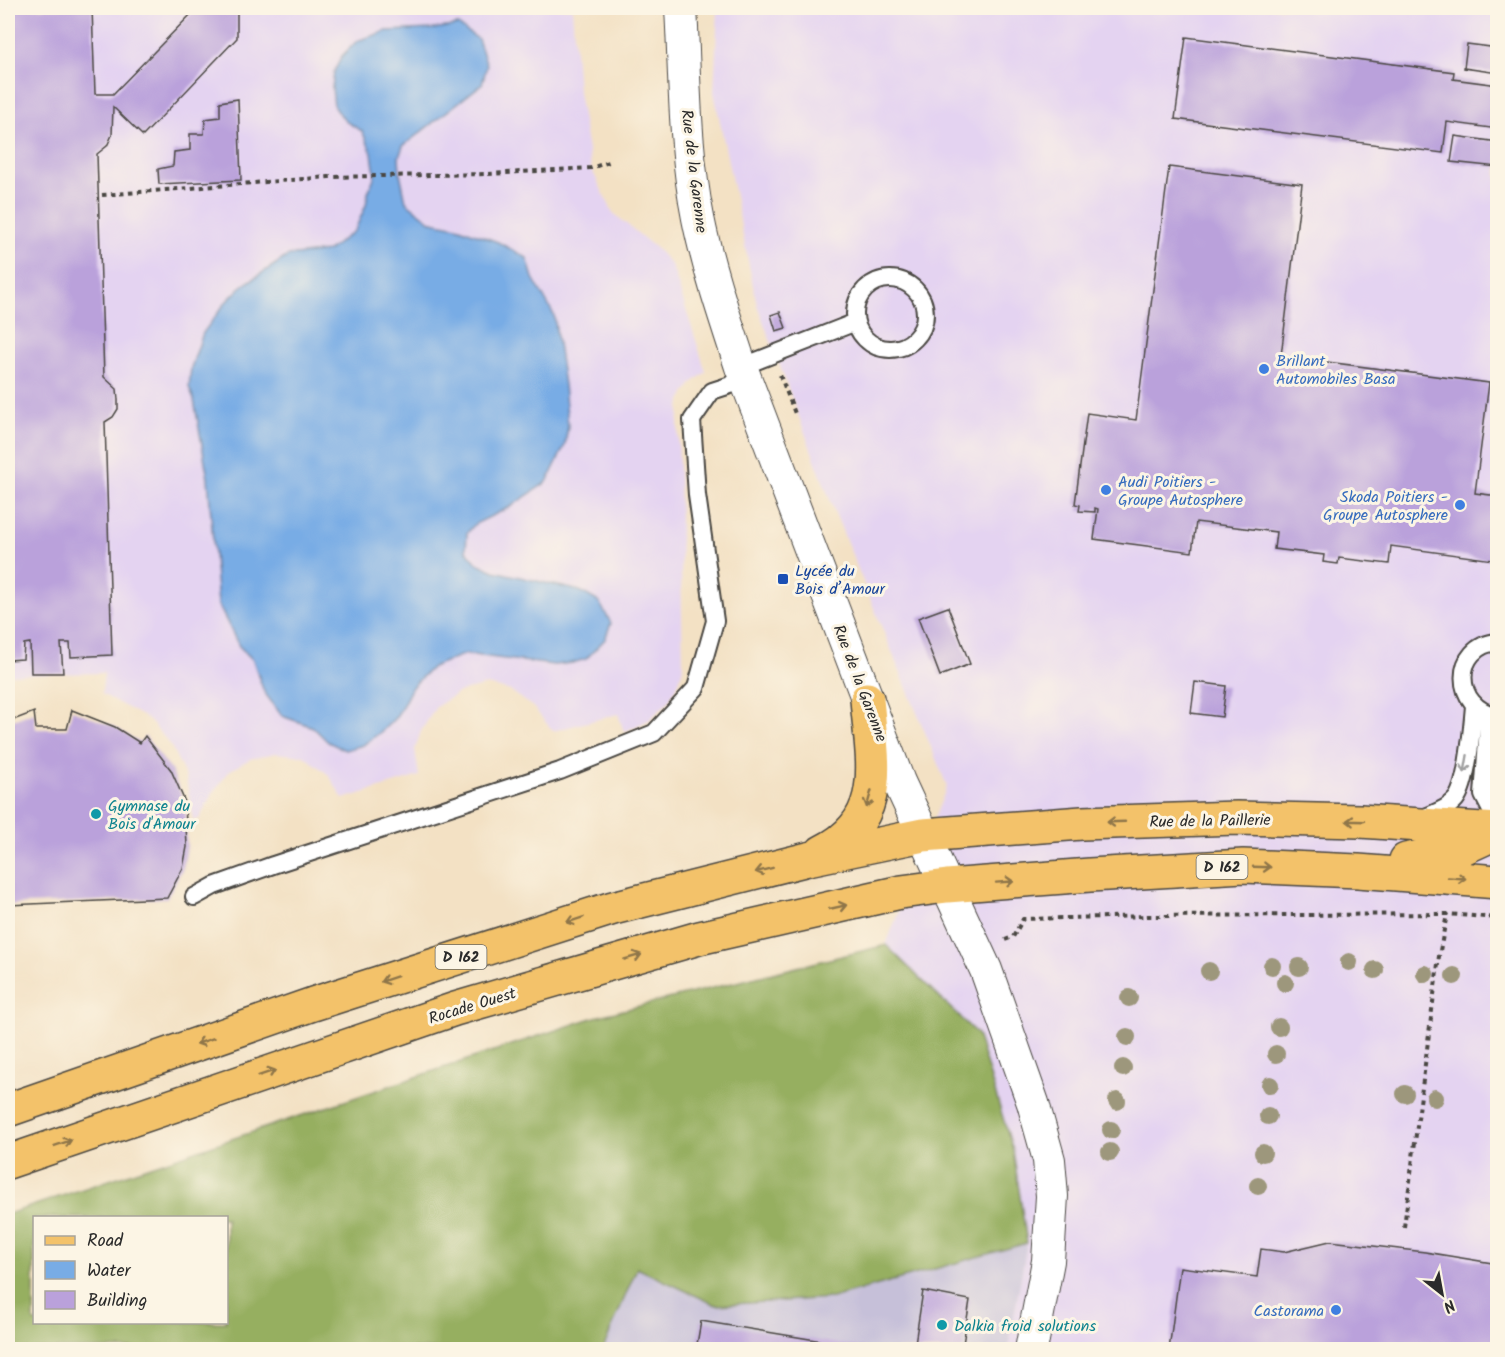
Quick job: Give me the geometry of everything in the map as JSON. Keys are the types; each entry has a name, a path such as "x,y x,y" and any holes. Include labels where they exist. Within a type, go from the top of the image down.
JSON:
{"main road":[{"path":"808,859 847,837 859,823 868,807 873,784 867,699"},
{"name":"Rue de la Paillerie","path":"923,835 1082,823 1237,818 1407,824 1497,831"},
{"path":"1358,871 1430,855 1448,855 1497,831"},
{"name":"D 162","path":"8,1110 313,1004 602,911 808,859 923,835"},
{"name":"D 162","path":"947,886 1090,874 1243,866 1358,871 1497,882"},
{"name":"Rocade Ouest","path":"8,1162 455,1009 699,938 901,892 947,886"}],"street":[{"name":"Rue de la Garenne","path":"681,8 689,150 698,218 743,374 898,782 986,970 1033,1103 1049,1160 1052,1196 1048,1262 1031,1350"}],"lane":[{"path":"885,279 907,283 922,299 925,310 920,331 904,346 894,348 874,345 860,332 856,322 855,310 858,299 874,283 885,279"},
{"path":"194,897 214,886 273,865 560,771 654,734 696,688 715,621 697,495 692,420 712,391 773,355 856,322"},
{"path":"1497,642 1482,646 1473,653 1466,662 1463,674 1463,686 1467,696 1485,712 1488,728 1483,795 1497,824"},
{"path":"1407,824 1444,809 1455,801 1462,788 1485,712"}],"path":[{"path":"102,195 329,177 487,174 591,168 612,161"},
{"path":"773,355 798,424"},
{"path":"1004,940 1013,937 1023,920 1151,916 1447,914 1497,918"},
{"path":"1404,1227 1439,956 1447,914"}],"shaded area":[{"path":"8,8 572,8 578,92 591,168 613,213 658,250 672,266 706,372 692,383 681,400 678,423 683,667 679,682 668,702 649,720 624,732 618,714 553,731 533,707 511,691 487,685 459,692 436,707 421,731 415,749 419,776 343,799 329,775 304,756 275,753 250,759 229,771 213,793 199,819 193,820 186,777 170,744 148,719 102,694 104,673 8,675"},
{"path":"718,8 1497,8 1497,1349 1008,1349 1027,1243 1013,1150 977,1034 886,945 947,786 835,513 757,305 714,92"},
{"path":"1027,1243 1008,1349 603,1350 637,1268 716,1305 831,1298"}],"green space":[{"path":"886,945 977,1034 1013,1150 1027,1243 832,1298 716,1305 637,1268 603,1349 8,1349 8,1214 595,1017"}],"water":[{"path":"458,25 478,39 487,65 482,84 403,146 399,157 406,202 432,222 457,227 498,242 527,258 533,278 554,315 568,426 565,445 547,482 510,507 475,524 467,533 466,550 477,563 494,571 580,591 599,602 611,623 605,639 586,659 572,663 554,665 465,654 432,667 412,687 397,716 382,731 363,745 345,750 328,742 313,727 282,716 264,692 253,660 239,646 218,604 208,478 194,400 189,387 191,368 203,333 226,302 242,286 288,256 328,251 355,230 375,175 372,153 362,131 345,121 334,106 332,88 334,72 342,56 357,41 387,31 434,29"}],"building":[{"path":"8,8 92,8 95,94 113,94 197,8 237,8 237,38 143,136 113,107 112,135 107,146 97,154 104,377 117,389 118,400 118,409 113,417 105,422 112,655 71,657 70,643 61,643 63,673 31,673 30,643 24,644 23,659 8,660"},
{"path":"1186,37 1454,72 1453,79 1498,85 1498,129 1447,122 1443,153 1175,119"},
{"path":"1467,44 1498,48 1498,73 1464,68"},
{"path":"238,99 241,180 159,184 158,169 173,166 174,152 190,150 190,134 204,134 205,119 220,117 220,102"},
{"path":"1455,136 1498,142 1498,167 1451,162"},
{"name":"Brillant Automobiles Basa","path":"1169,167 1302,184 1281,356 1489,383 1475,493 1498,496 1498,524 1493,560 1391,546 1389,564 1339,558 1338,564 1323,562 1324,555 1274,549 1276,532 1196,522 1192,552 1094,539 1098,509 1095,508 1095,512 1079,511 1080,505 1075,504 1087,413 1136,420"},
{"path":"780,312 786,328 776,331 771,315"},
{"path":"948,607 970,664 940,676 918,618"},
{"path":"1195,682 1226,686 1222,717 1191,713"},
{"name":"Gymnase du Bois d'Amour","path":"72,710 115,727 140,743 145,736 171,770 185,802 187,847 183,868 167,898 8,905 8,722 34,712 36,729 67,729"},
{"name":"Castorama","path":"1330,1241 1425,1252 1498,1264 1498,1350 1169,1350 1180,1267 1257,1277 1261,1249 1284,1252"},
{"name":"Dalkia froid solutions","path":"923,1291 970,1300 962,1350 914,1350"},
{"path":"701,1321 864,1348 864,1350 696,1350"}],"place":[{"name":"Brillant Automobiles Basa","path":"1264,369"},
{"name":"Audi Poitiers - Groupe Autosphere","path":"1106,490"},
{"name":"Skoda Poitiers - Groupe Autosphere","path":"1460,505"},
{"name":"Lycée du Bois d’Amour","path":"783,579"},
{"name":"Gymnase du Bois d'Amour","path":"96,814"},
{"name":"Castorama","path":"1336,1310"},
{"name":"Dalkia froid solutions","path":"942,1325"}]}
